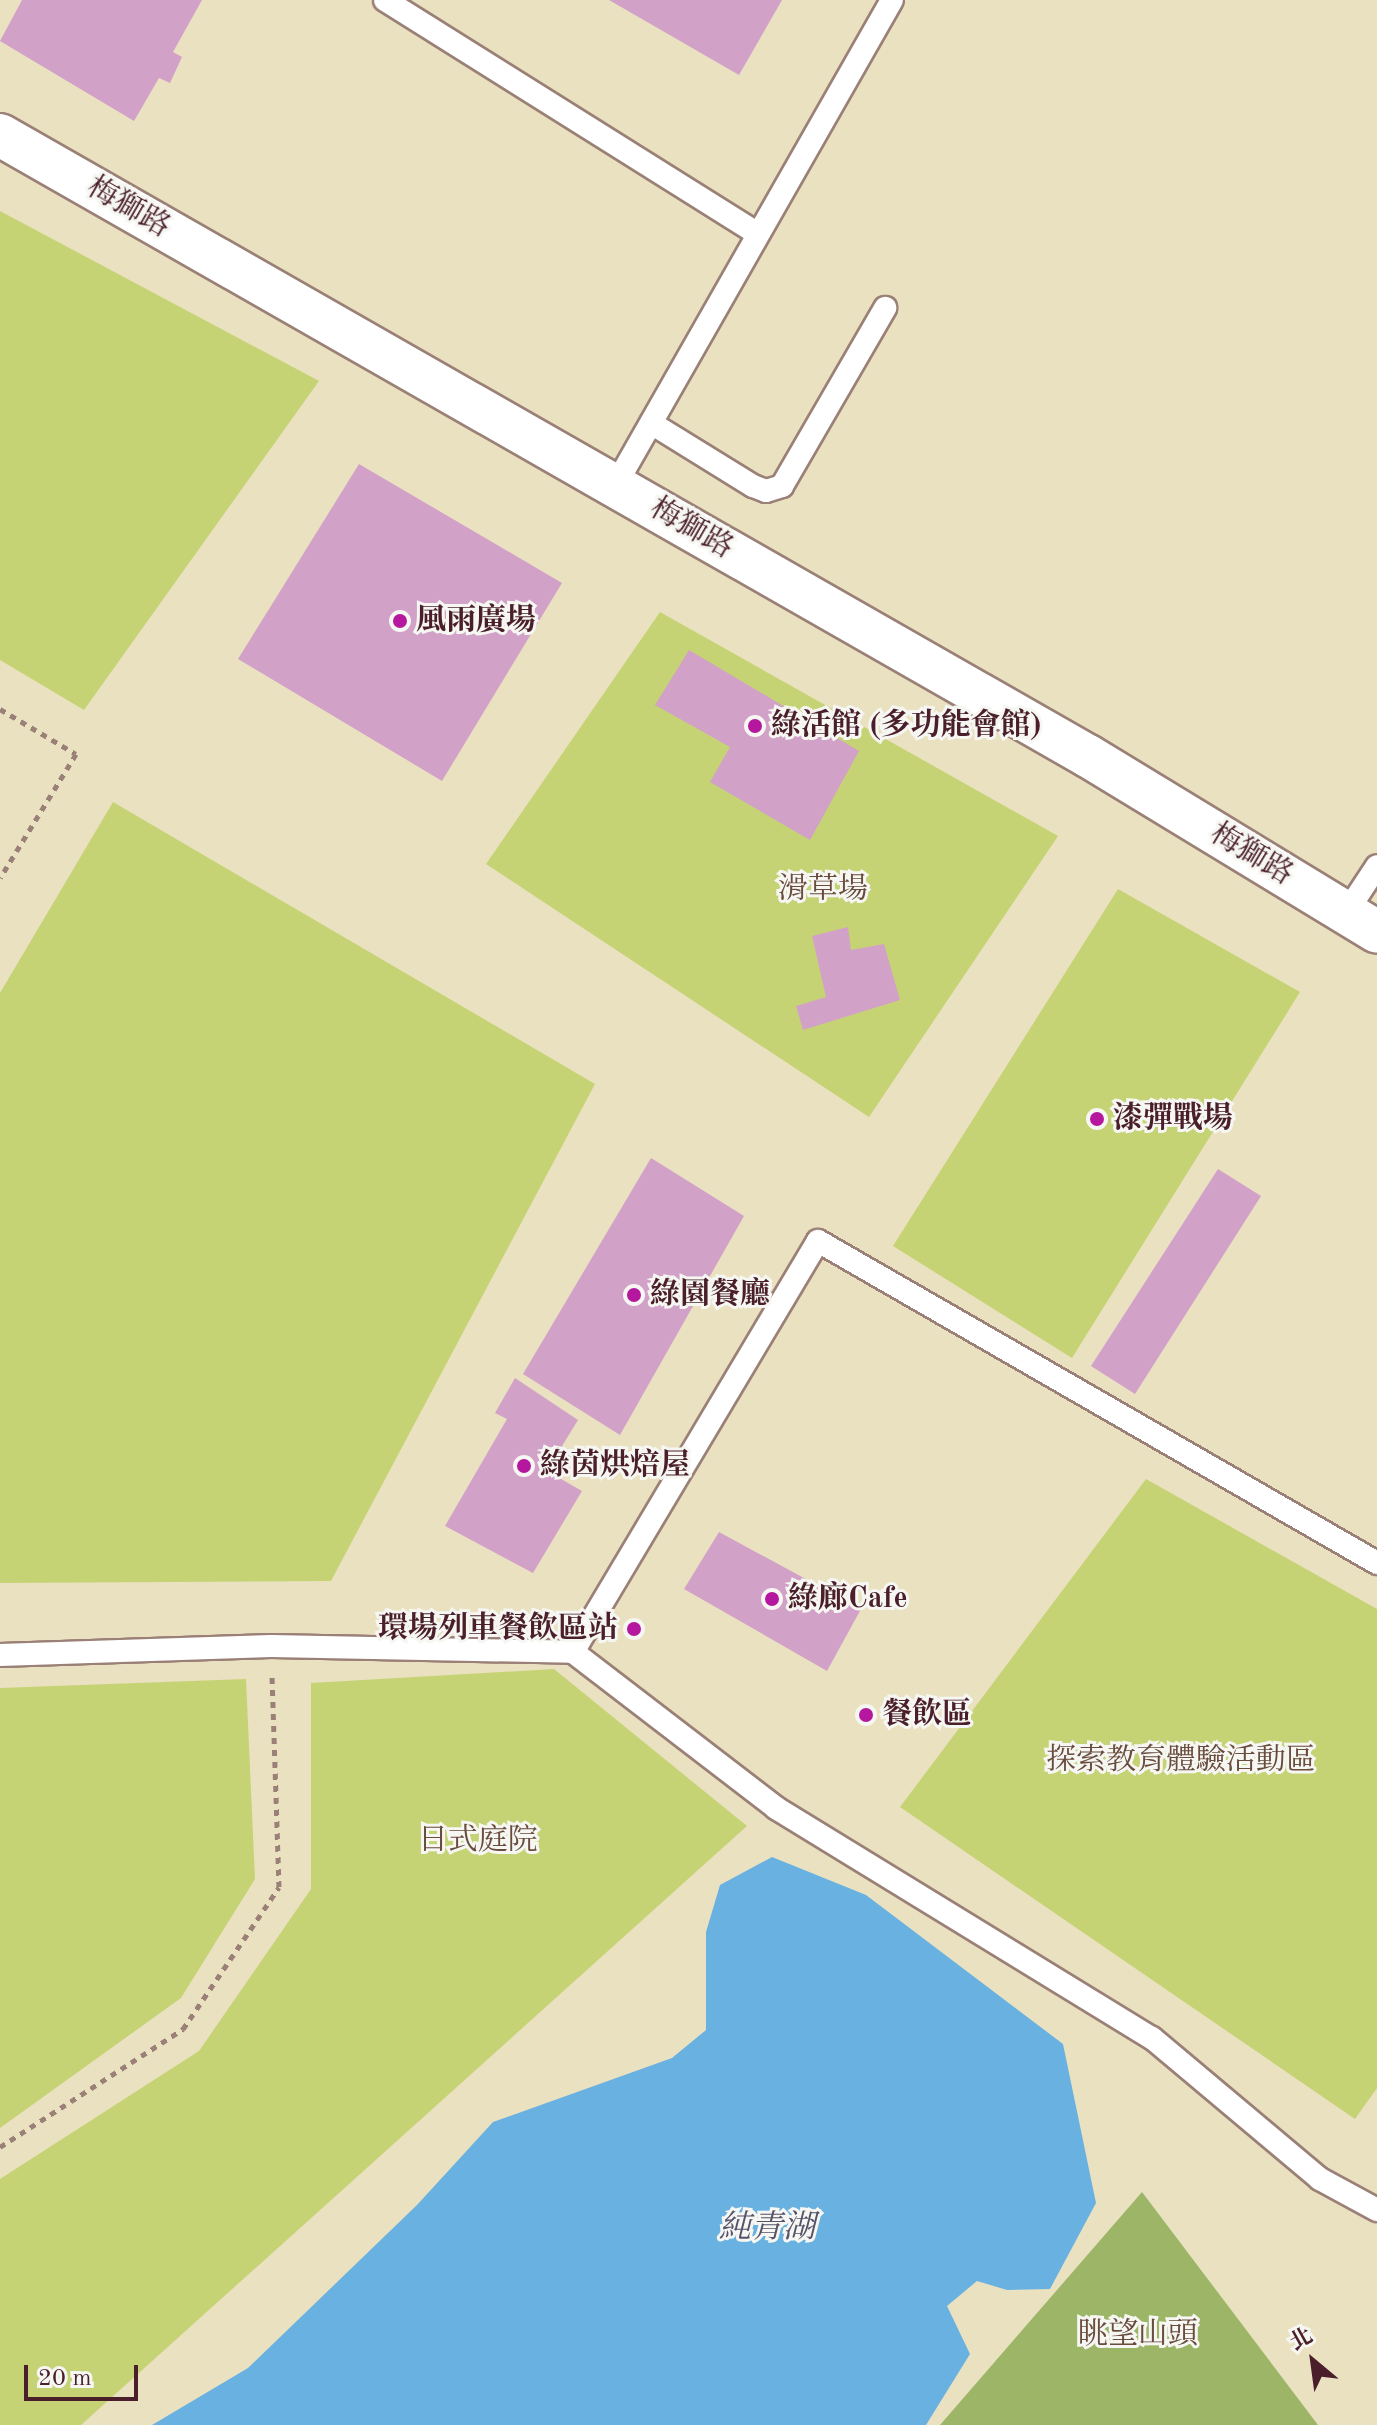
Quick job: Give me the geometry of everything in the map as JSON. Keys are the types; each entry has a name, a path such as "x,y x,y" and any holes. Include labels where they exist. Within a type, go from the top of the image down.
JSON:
{"street":[{"name":"梅獅路","path":"0,135 1088,756 1362,922"}],"lane":[{"path":"385,0 758,234"},
{"path":"615,486 892,0"},
{"path":"651,423 753,486 766,491 782,486 885,308"},
{"path":"1362,922 1377,866"},
{"path":"573,1652 818,1241 1377,1563"},
{"path":"0,1655 271,1646 573,1652 776,1808 1152,2038 1320,2179 1377,2210"}],"path":[{"path":"0,709 76,754 0,878"},
{"path":"0,2147 183,2029 279,1887 271,1646"}],"green space":[{"path":"0,211 319,381 84,710 0,660"},
{"name":"滑草場","path":"660,612 1058,836 869,1117 486,864"},
{"path":"113,802 595,1084 331,1581 0,1583 0,993"},
{"name":"漆彈戰場","path":"1118,889 1300,992 1072,1358 893,1246"},
{"name":"探索教育體驗活動區","path":"1146,1479 1377,1609 1377,2088 1355,2119 900,1807"},
{"name":"日式庭院","path":"554,1669 747,1826 81,2425 0,2425 0,2179 199,2051 311,1889 311,1683"},
{"path":"246,1679 255,1879 181,1998 0,2128 0,1688"},
{"name":"眺望山頭","path":"1142,2192 1318,2425 940,2425"}],"water":[{"name":"純青湖","path":"772,1857 866,1895 1063,2044 1096,2203 1050,2289 1007,2290 977,2281 947,2306 970,2354 926,2425 152,2425 248,2368 417,2205 493,2122 672,2058 706,2030 706,1932 720,1885"}],"building":[{"path":"22,0 202,0 173,52 182,57 170,83 159,78 134,121 0,41"},
{"path":"609,0 782,0 739,75"},
{"name":"風雨廣場","path":"359,464 562,583 442,781 238,659"},
{"name":"綠活館 (多功能會館)","path":"689,650 859,751 810,840 710,782 730,747 655,705"},
{"path":"848,927 851,950 884,944 900,1000 803,1030 796,1006 826,997 812,936"},
{"name":"綠園餐廳","path":"651,1158 744,1216 620,1435 523,1374"},
{"path":"1218,1169 1261,1196 1135,1394 1091,1366"},
{"name":"綠茵烘焙屋","path":"515,1378 578,1420 562,1446 575,1454 561,1479 582,1491 533,1573 445,1526 507,1419 495,1413"},
{"name":"綠廊Cafe","path":"719,1532 861,1609 827,1671 684,1589"}],"place":[{"name":"風雨廣場","path":"400,621"},
{"name":"綠活館 (多功能會館)","path":"755,726"},
{"name":"漆彈戰場","path":"1097,1119"},
{"name":"綠園餐廳","path":"634,1295"},
{"name":"綠茵烘焙屋","path":"524,1466"},
{"name":"綠廊Cafe","path":"772,1599"},
{"name":"環場列車餐飲區站","path":"634,1629"},
{"name":"餐飲區","path":"866,1715"}]}
